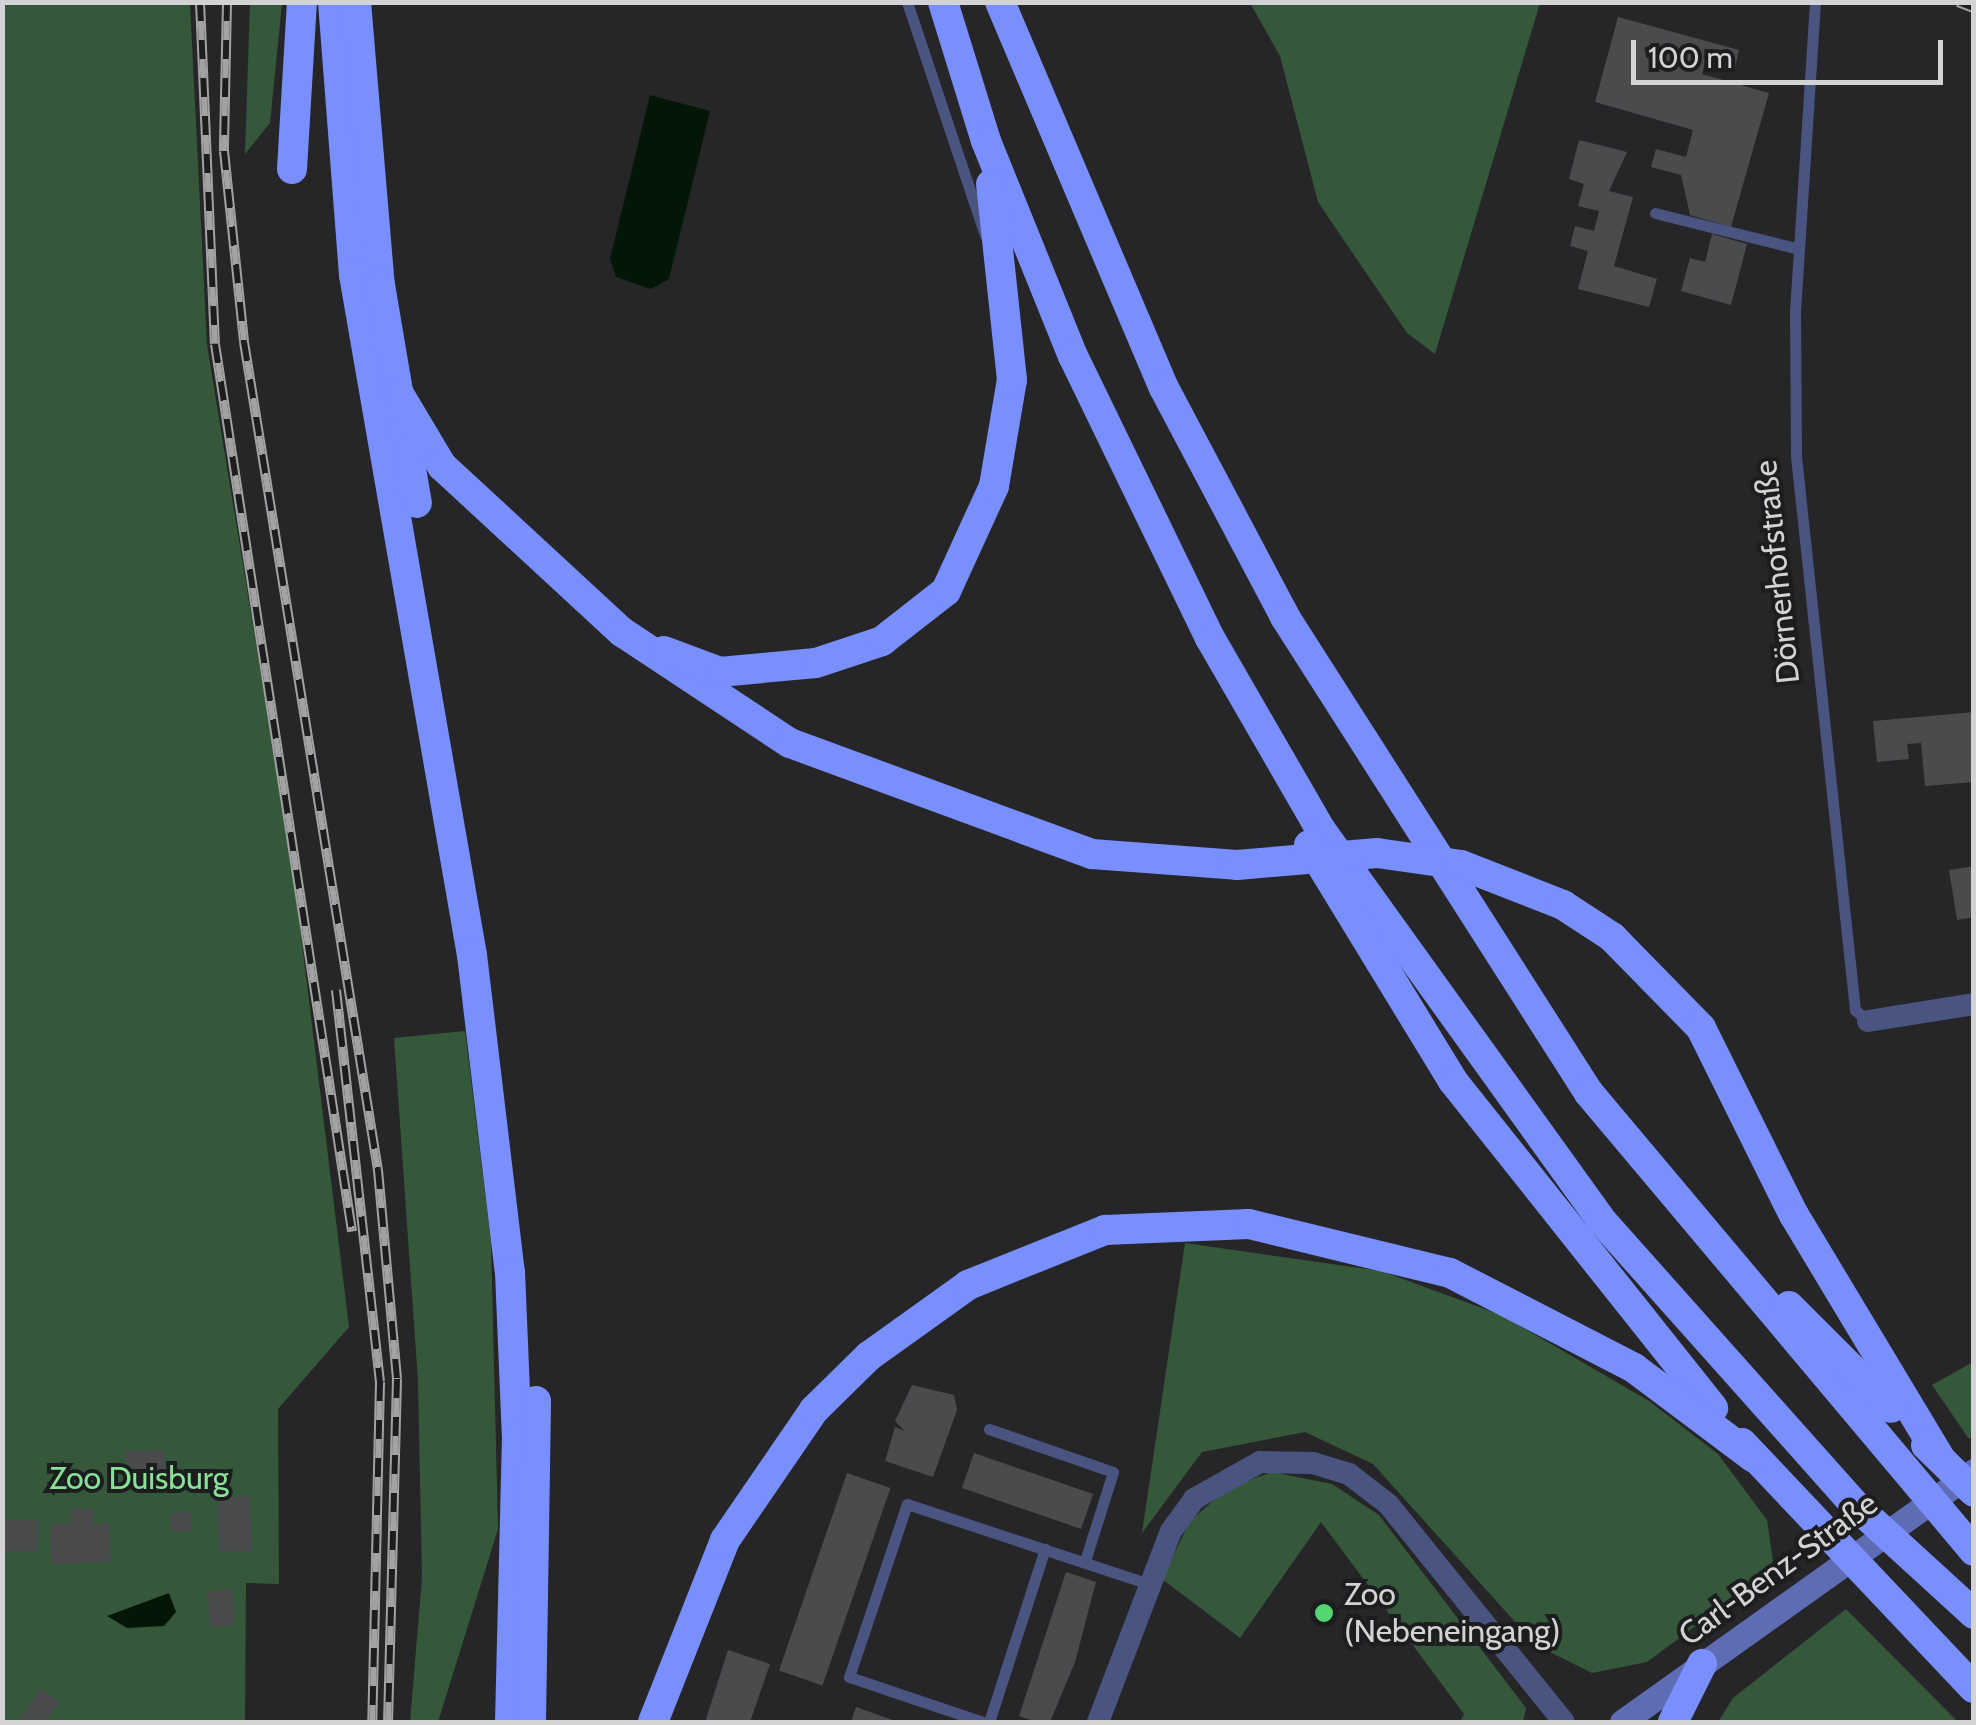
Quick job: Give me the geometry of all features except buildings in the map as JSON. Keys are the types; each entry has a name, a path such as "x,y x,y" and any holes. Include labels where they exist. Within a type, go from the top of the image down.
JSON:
{"highway":[{"path":"292,169 302,2"},
{"path":"333,2 354,275 468,935 508,1252 517,1436 510,1722"},
{"path":"356,2 399,394 494,962 526,1250 540,1548 531,1722"},
{"path":"943,2 986,141 1073,356 1210,638 1320,830 1602,1221 1830,1480 1974,1614"},
{"path":"1000,2 1164,388 1285,618 1589,1093 1710,1232 1974,1551"},
{"path":"717,687 852,652 914,622 946,592 1001,463 1012,380 986,141"},
{"path":"399,394 442,466 559,572 717,687 861,773 1092,854 1240,872 1294,860 1377,853 1517,884 1612,937 1701,1028 1794,1215 1940,1458"},
{"path":"1210,638 1244,727 1360,940 1452,1081 1754,1458 1974,1684"},
{"path":"653,1722 725,1540 824,1400 968,1285 1105,1230 1249,1224 1450,1273 1634,1368 1754,1458"},
{"path":"1710,1232 1974,1492"},
{"path":"1673,1722 1702,1664"}],"main road":[{"name":"Carl-Benz-Straße","path":"1622,1722 1808,1582 1974,1471"}],"street":[{"name":"Dörnerhofstraße","path":"1868,1021 1974,1004"},
{"path":"1098,1722 1171,1531 1222,1477 1260,1462 1350,1474 1388,1504 1564,1722"}],"lane":[{"path":"907,2 1003,284"},
{"name":"Dörnerhofstraße","path":"1815,2 1799,249 1796,456 1856,1010 1868,1021"},
{"path":"1655,213 1799,249"},
{"path":"989,1429 1113,1472 1084,1562"},
{"path":"1045,1549 986,1722 849,1677 907,1504 1045,1549 1149,1584"}],"green space":[{"name":"Zoo Duisburg","path":"3,3 190,3 207,345 293,870 349,1327 278,1409 279,1584 246,1583 245,1722 3,1722"},
{"path":"250,3 282,3 270,123 245,154"},
{"path":"1250,3 1540,3 1435,354 1407,333 1318,202 1280,56"},
{"path":"465,1031 491,1242 498,1529 438,1722 410,1722 422,1578 418,1381 394,1038"},
{"path":"1185,1243 1381,1271 1501,1315 1649,1401 1718,1454 1767,1520 1774,1568 1647,1662 1592,1673 1536,1645 1373,1464 1305,1432 1202,1452 1142,1533"},
{"path":"1973,1362 1973,1436 1969,1439 1932,1385"},
{"path":"1272,1472 1332,1484 1379,1515 1526,1708 1523,1722 1460,1722 1464,1714 1321,1522 1240,1638 1162,1579 1190,1521 1228,1488"},
{"path":"1846,1609 1958,1722 1718,1722 1733,1698"}],"shaded area":[{"path":"650,95 710,111 669,279 651,289 616,277 610,259"},
{"path":"169,1593 176,1612 164,1626 127,1628 107,1616"}],"railway":[{"path":"200,2 215,344 352,1231"},
{"path":"227,2 224,151 244,342 378,1170 397,1379 388,1722"},
{"path":"1958,2 1974,8"},
{"path":"336,990 380,1382 372,1722"}],"place":[{"name":"Zoo (Nebeneingang)","path":"1324,1613"}]}
